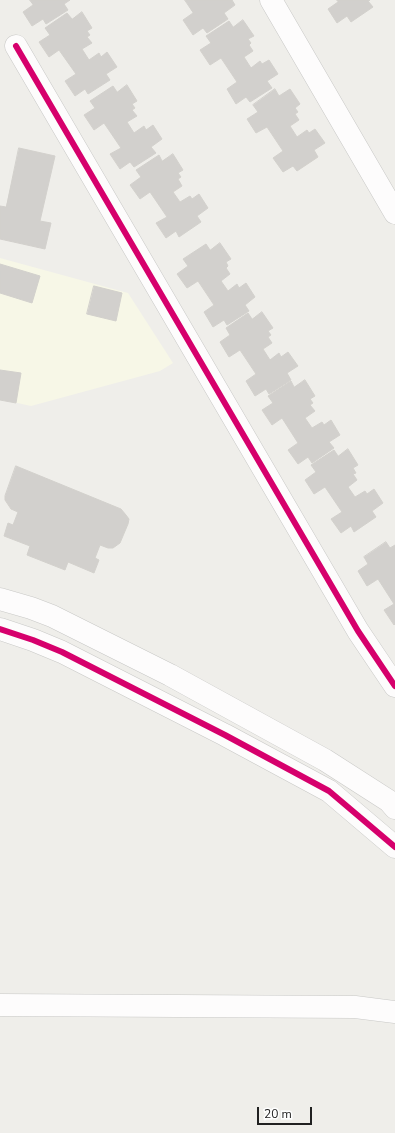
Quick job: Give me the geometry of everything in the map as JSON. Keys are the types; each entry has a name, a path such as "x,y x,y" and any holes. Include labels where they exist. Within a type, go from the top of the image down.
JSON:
{"street":[{"path":"271,0 395,213"},
{"path":"16,46 358,631 395,686"},
{"path":"0,599 32,608 52,616 170,675 325,760 389,801 395,808"},
{"path":"0,629 62,652 225,735 328,791 395,847"},
{"path":"0,1005 355,1007 395,1012"}],"shaded area":[{"path":"0,258 128,293 173,363 160,371 31,406 0,399"}],"building":[{"path":"30,0 70,0 64,4 68,10 46,24 43,19 32,26 23,12 33,5"},
{"path":"185,0 232,0 235,5 224,13 228,19 207,33 203,28 193,35 183,20 193,13"},
{"path":"337,0 370,0 368,1 373,7 351,22 347,16 337,23 328,9 338,2"},
{"path":"82,12 92,28 87,31 90,35 87,37 92,43 82,49 89,60 99,53 101,57 107,52 117,67 106,74 110,80 88,94 85,89 75,96 65,81 76,74 59,50 49,57 39,42 50,35 45,28 67,13 72,19"},
{"path":"243,20 254,36 248,39 251,43 249,45 253,51 244,57 251,68 260,61 262,64 269,60 278,74 267,81 272,88 250,102 246,97 236,104 227,89 237,82 221,58 210,65 200,50 211,43 206,36 229,21 233,27"},
{"path":"127,85 137,101 132,104 135,108 132,110 137,116 127,122 134,133 144,126 146,130 153,125 162,139 151,147 156,153 134,167 130,162 120,169 110,154 121,148 104,123 94,130 84,115 95,108 90,101 113,86 117,92"},
{"path":"275,89 279,96 290,89 300,104 295,108 298,112 295,114 299,120 290,126 297,137 307,130 309,133 315,129 325,143 314,150 318,157 297,171 293,166 283,172 273,158 283,151 267,127 256,133 247,119 258,112 253,105"},
{"path":"19,148 55,156 40,221 51,223 45,249 0,239 0,206 6,207"},
{"path":"173,154 183,170 178,173 181,177 178,179 182,186 173,192 180,202 190,196 192,199 199,194 208,208 197,216 201,222 179,237 176,231 166,238 156,223 167,217 150,192 140,199 130,185 141,177 136,170 159,155 162,161"},
{"path":"220,243 231,259 226,262 228,266 226,268 230,274 221,281 228,291 237,284 239,288 246,283 255,297 245,305 249,311 227,325 224,320 213,327 204,312 214,305 198,281 187,288 177,274 188,266 183,259 206,244 210,250"},
{"path":"0,264 40,276 32,303 0,293"},
{"path":"94,286 122,293 116,321 87,314"},
{"path":"262,312 273,328 268,331 271,335 268,337 272,343 263,349 270,360 279,353 281,357 288,352 298,366 287,373 291,380 269,394 266,389 255,396 246,381 256,374 240,350 229,357 220,342 230,335 226,328 248,313 252,319"},
{"path":"0,370 21,373 16,403 0,400"},
{"path":"305,380 315,396 310,399 313,403 310,405 315,411 305,418 312,428 322,422 324,425 331,420 340,435 329,442 334,448 312,463 308,457 298,464 288,450 298,443 282,418 272,425 262,410 273,403 268,396 291,381 294,387"},
{"path":"348,449 358,465 353,468 356,473 353,474 357,480 348,487 355,497 365,491 367,494 374,489 383,503 372,511 376,517 354,532 351,526 341,533 331,519 342,512 325,487 314,494 305,480 316,472 311,465 334,450 338,456"},
{"path":"16,466 121,509 129,519 120,543 113,548 100,545 95,558 99,560 94,573 68,562 65,570 27,555 30,546 4,536 8,523 13,525 18,512 11,509 5,500 5,496"},
{"path":"386,542 390,548 395,545 394,625 384,610 394,604 378,579 367,586 358,571 368,564 364,557"}],"cycle path":[{"path":"16,46 358,631 395,686"},
{"path":"0,629 62,652 225,735 329,791 395,847"}]}
